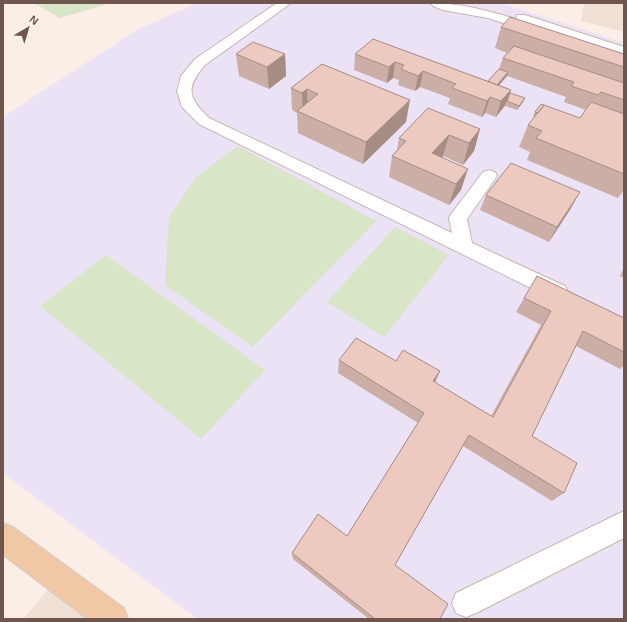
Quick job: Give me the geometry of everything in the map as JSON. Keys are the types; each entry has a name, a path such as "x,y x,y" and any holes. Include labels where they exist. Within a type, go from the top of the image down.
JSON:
{"main road":[{"path":"3,537 113,619"}],"street":[{"path":"285,3 200,62 188,76 184,92 189,107 204,121 575,300"},
{"path":"437,3 448,7 490,15 624,58"},
{"path":"483,3 501,11 624,50"},
{"path":"464,246 458,218 489,176"},
{"path":"466,603 624,524"}],"shaded area":[{"path":"198,3 501,3 624,43 624,619 197,619 3,473 3,117 138,29"},
{"path":"584,3 624,3 624,32 581,21"},
{"path":"50,587 88,619 23,619"}],"green space":[{"path":"34,3 111,3 60,18"},
{"path":"238,146 376,221 253,347 165,285 169,218 196,177"},
{"path":"395,227 449,255 384,337 327,302"},
{"path":"106,255 265,370 201,439 40,306"}],"building":[{"path":"510,17 624,54 624,67 501,27"},
{"path":"373,39 511,90 501,101 490,97 487,101 452,88 456,84 423,71 418,76 401,69 404,65 395,62 389,67 355,54"},
{"path":"253,42 285,54 267,67 236,54"},
{"path":"514,46 624,83 624,100 601,92 598,95 571,86 574,82 503,58"},
{"path":"322,64 410,100 366,142 297,111 318,94 307,89 302,93 291,88"},
{"path":"499,69 508,72 497,85 488,81"},
{"path":"510,93 525,98 519,106 507,101"},
{"path":"591,102 624,114 624,174 536,138 542,131 528,125 544,105 580,118"},
{"path":"541,104 544,105 538,113 535,112"},
{"path":"428,108 480,129 469,143 449,135 432,153 468,169 456,184 392,156 406,141 399,138"},
{"path":"511,163 580,192 557,227 486,195"},
{"path":"537,276 624,318 624,352 583,331 532,436 577,463 564,493 469,435 395,565 448,604 440,619 375,619 292,553 318,514 347,536 424,413 339,360 356,338 396,361 403,350 440,371 433,381 493,417 551,311 524,298"}]}
